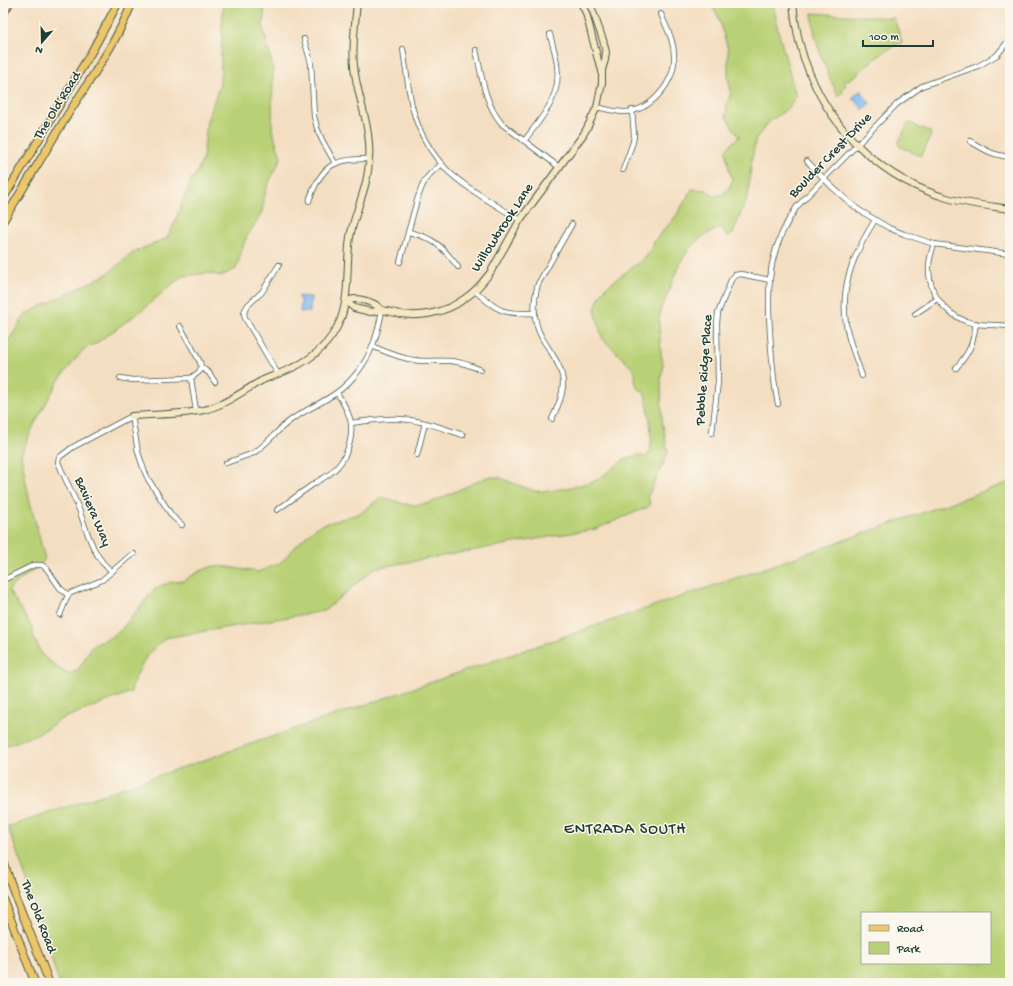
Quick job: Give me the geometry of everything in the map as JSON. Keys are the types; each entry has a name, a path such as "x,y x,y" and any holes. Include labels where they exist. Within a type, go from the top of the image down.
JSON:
{"highway":[{"path":"3,13 9,3"}],"main road":[{"path":"110,17 113,3"},
{"name":"The Old Road","path":"3,199 92,51 118,3"},
{"name":"The Old Road","path":"3,221 106,54 123,25 132,3"},
{"name":"The Old Road","path":"3,859 11,887 49,983"},
{"name":"The Old Road","path":"3,899 35,983"}],"street":[{"path":"182,525 172,516 148,479 138,452 132,416 196,411 223,403 262,381 304,362 316,354 326,344 340,320 346,302 351,236 367,182 370,159 368,134 356,84 354,66 353,44 357,3"},
{"name":"Willowbrook Lane","path":"581,3 586,14 602,70"},
{"name":"Willowbrook Lane","path":"346,302 354,308 371,312 382,310 412,315 432,313 450,307 464,300 475,291 490,273 520,220 583,135 597,107 602,83 605,48 590,3"},
{"path":"793,3 800,46 810,74 826,106 857,145 887,170 926,190 947,198 970,204 1010,209"},
{"path":"597,107 625,112 632,110 647,104 656,98 667,84 674,65 674,47 670,34 660,14"},
{"path":"524,141 549,107 554,97 558,76 557,64 550,34"},
{"path":"304,39 311,63 315,122 322,140 335,163"},
{"name":"Boulder Crest Drive","path":"778,404 772,370 769,302 770,280 775,252 788,221 797,207 810,192 897,104 922,86 978,66 997,55 1010,39"},
{"path":"403,49 412,106 417,123 426,142 434,154 450,173 520,220"},
{"path":"476,50 487,98 491,108 502,124 559,167"},
{"path":"623,170 633,142 634,135 632,110"},
{"path":"970,141 998,156 1010,157"},
{"path":"309,201 316,181 327,168 335,163 346,160 370,159"},
{"path":"807,161 824,179 859,210 875,220 904,234 934,244 1009,254 1010,243"},
{"path":"400,262 421,189 431,172 442,164"},
{"path":"862,376 849,340 845,299 847,282 853,260 861,242 875,220"},
{"path":"552,419 562,395 562,375 559,366 538,330 534,302 538,284 572,224"},
{"path":"409,232 425,237 438,244 458,267"},
{"path":"934,244 929,271 932,290 937,299 951,313 967,321 976,324 1010,326"},
{"path":"278,374 245,318 244,310 262,292 279,265"},
{"name":"Pebble Ridge Place","path":"712,433 718,382 718,313 731,280 735,275 741,274 770,280"},
{"path":"475,291 499,310 518,314 535,313"},
{"path":"915,314 937,299"},
{"path":"226,463 255,452 299,414 337,393 353,376 367,357 377,335 382,310"},
{"path":"956,368 969,351 974,337 976,324"},
{"path":"120,378 133,380 191,378 196,375 201,367 200,362 180,326"},
{"path":"372,346 405,359 415,361 452,361 481,370"},
{"path":"201,367 209,373 215,382"},
{"path":"191,378 196,411"},
{"path":"277,510 334,471 347,452 350,442 351,423 347,411 337,393"},
{"name":"Baviera Way","path":"112,571 101,562 95,551 58,462 61,456 78,444 132,416"},
{"path":"351,423 401,419 425,423 463,435"},
{"path":"417,455 425,423"},
{"path":"60,615 68,596 76,590 102,580 134,554"},
{"path":"3,580 34,565 42,565 47,569 60,588 68,596"}],"green space":[{"path":"223,3 265,4 263,27 273,68 272,129 281,158 266,189 262,212 245,240 236,269 221,276 208,273 183,276 141,311 98,342 83,350 59,380 34,425 21,454 29,498 45,559 37,568 13,585 9,591 32,627 34,638 42,655 66,673 73,673 80,667 94,645 120,631 153,591 160,586 171,582 183,581 200,571 213,566 258,572 280,563 318,526 361,513 381,497 404,504 416,505 430,503 487,477 498,477 535,491 549,491 588,483 599,479 623,460 638,455 648,457 651,446 651,433 645,395 643,391 637,388 635,371 602,338 595,309 599,298 606,287 647,256 655,240 676,216 692,189 706,190 714,196 723,194 730,186 732,180 726,150 739,137 726,117 727,103 731,93 728,76 728,49 718,16 710,3 773,3 778,30 796,96 790,106 769,122 756,138 748,195 733,234 727,236 723,228 719,228 702,237 692,245 676,272 661,308 659,321 663,363 661,378 662,420 668,453 648,496 650,504 648,507 593,530 375,568 324,611 165,638 147,655 134,680 131,692 59,720 32,736 3,746 3,349 26,314 107,274 134,252 167,238 191,180 197,172 203,158 207,121 220,84"},
{"path":"812,13 894,18 902,42 883,53 855,76 845,80 844,82 846,85 842,89 843,92 838,96 819,51 814,32"},
{"path":"911,123 919,129 922,128 930,132 931,135 922,155 918,155 911,152 910,149 907,150 899,146 898,143 908,124"},
{"path":"1010,482 1010,983 59,983 32,895 8,827 759,570"}],"water":[{"path":"861,90 870,103 863,110 852,98"},
{"path":"299,296 311,297 310,312 300,312 301,300 299,299"}],"district":[{"name":"ENTRADA SOUTH","path":"625,830"}]}
